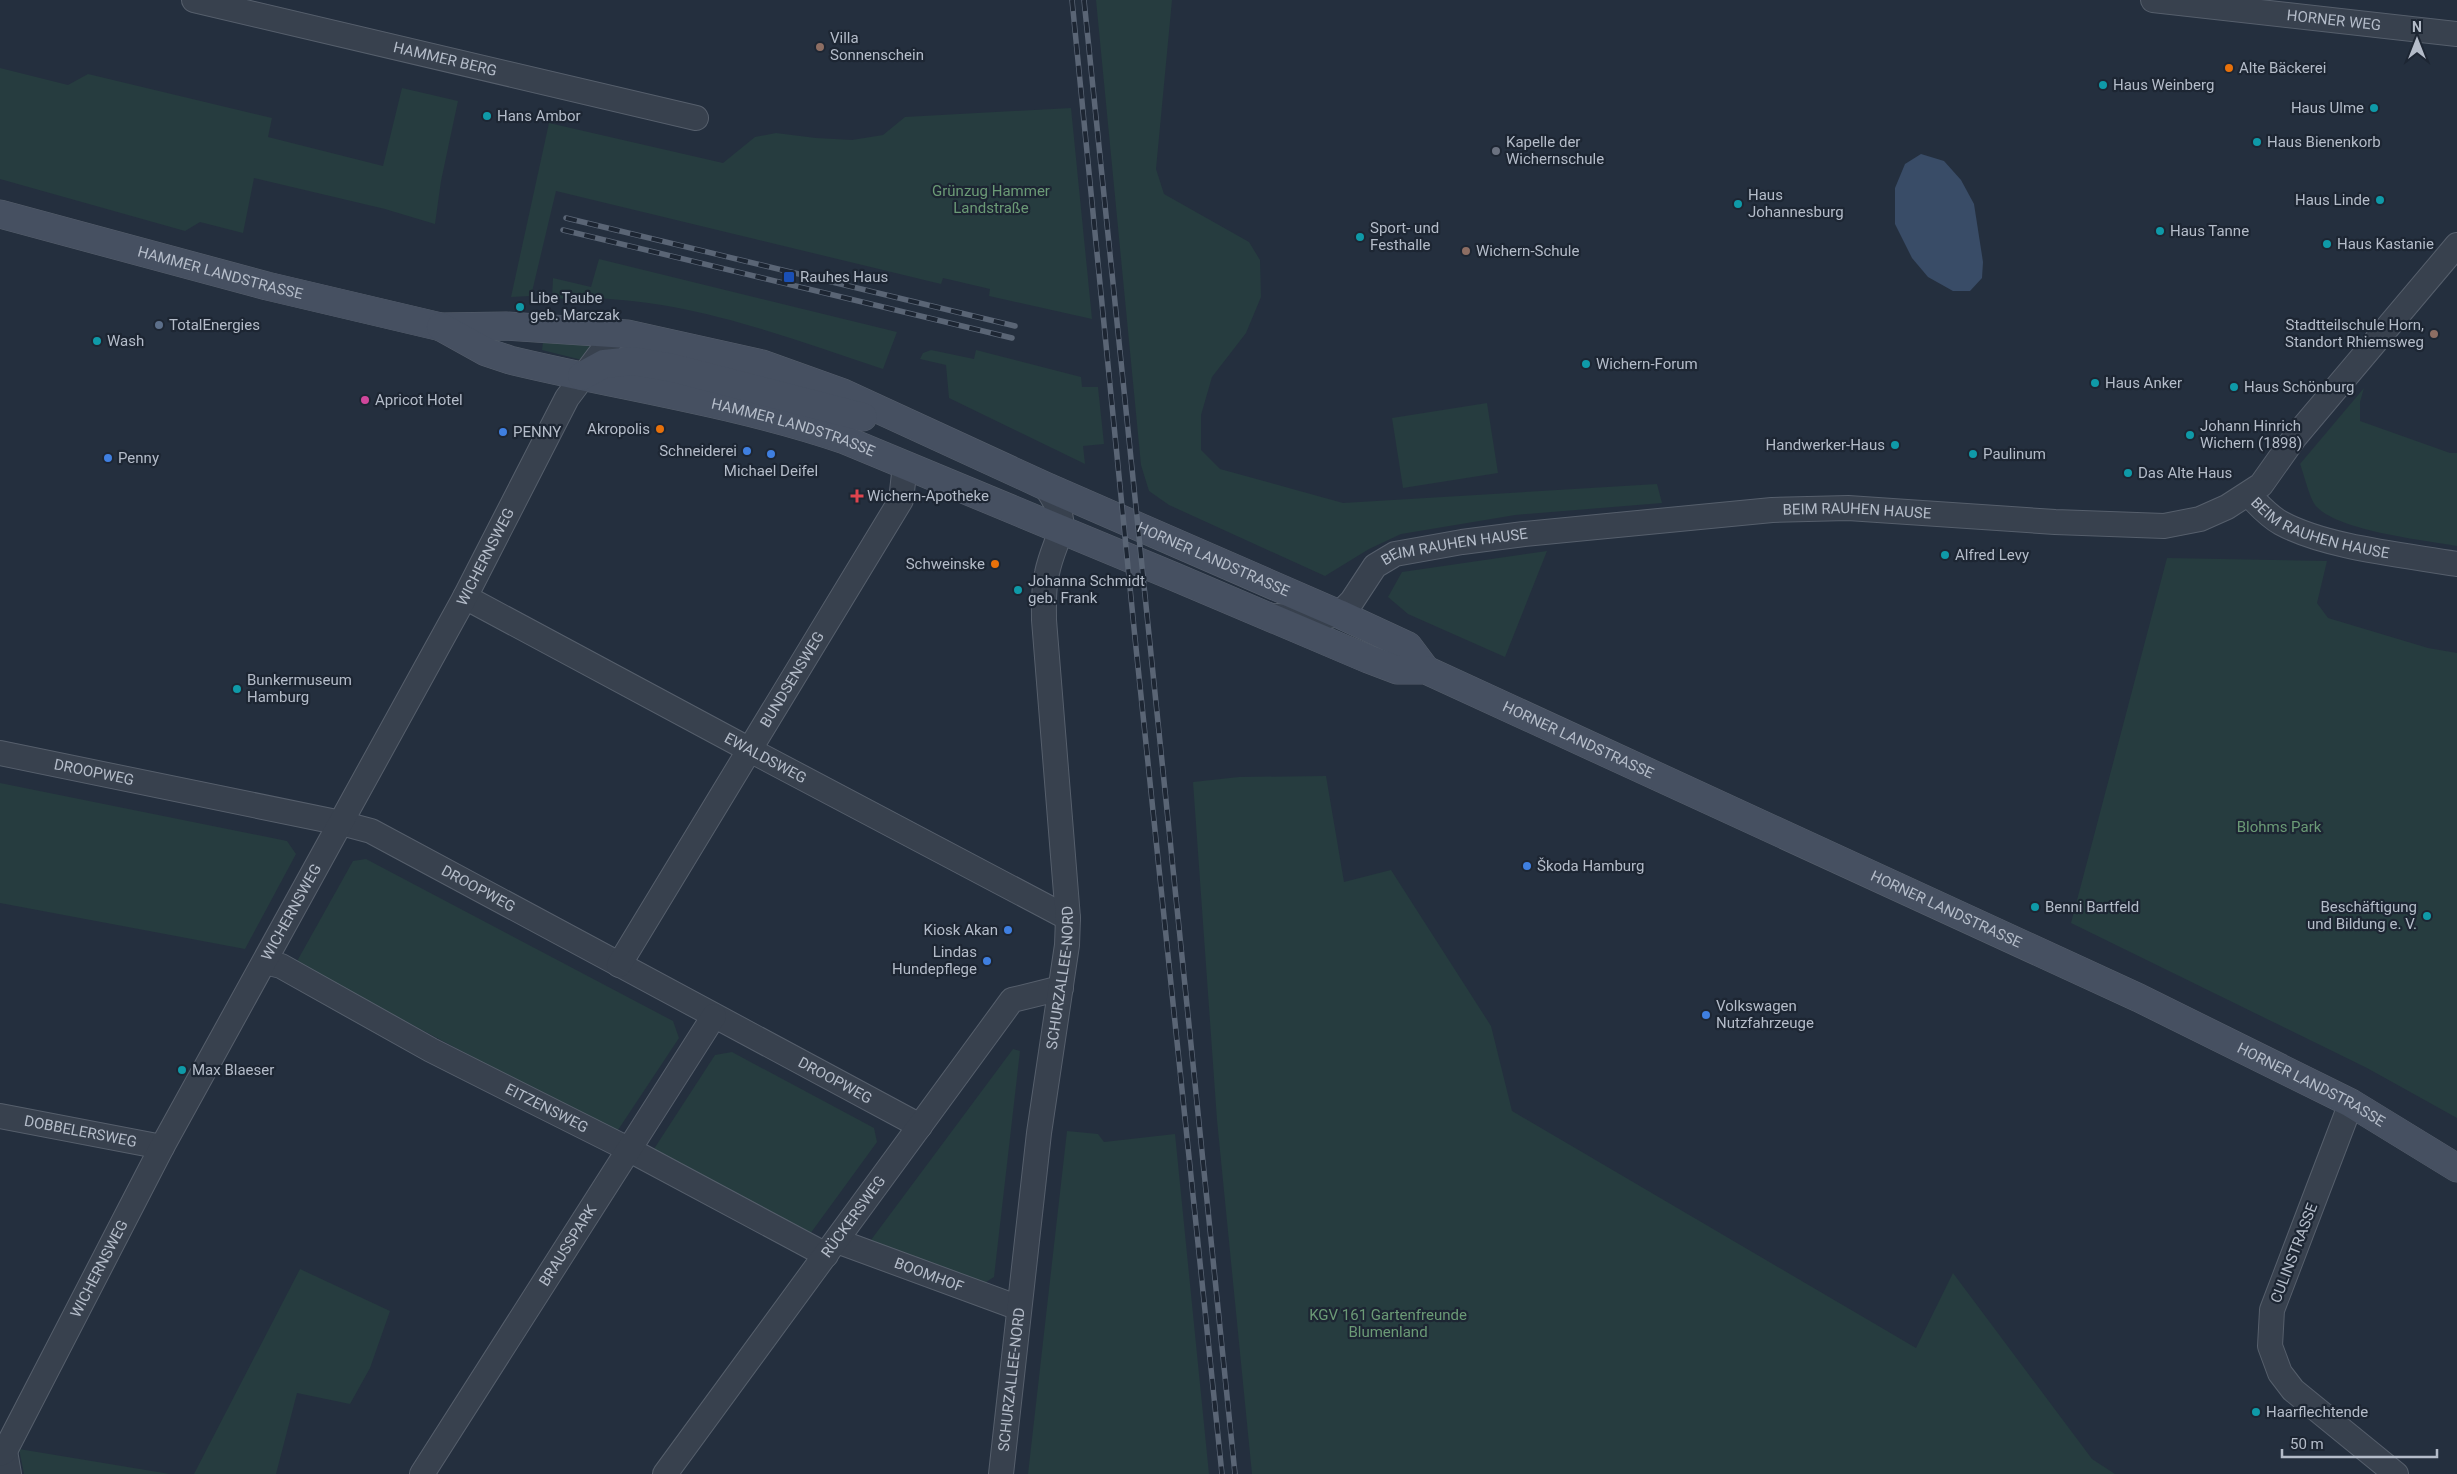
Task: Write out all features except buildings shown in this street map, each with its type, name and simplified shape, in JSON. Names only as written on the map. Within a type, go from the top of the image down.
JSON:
[{"type":"main road","name":"HAMMER LANDSTRASSE","points":[[0,214],[267,286],[441,328],[486,352],[517,362],[814,430],[905,465],[1134,560]]},
{"type":"main road","name":"HAMMER LANDSTRASSE","points":[[441,328],[506,326],[615,334],[762,364],[843,394],[1044,486],[1130,523]]},
{"type":"main road","points":[[582,376],[604,364],[633,361],[681,370],[936,436]]},
{"type":"main road","name":"HORNER LANDSTRASSE","points":[[1130,523],[1408,646],[1426,670]]},
{"type":"main road","name":"HORNER LANDSTRASSE","points":[[1134,560],[1397,670],[1426,670],[2139,998],[2351,1104],[2457,1168]]},
{"type":"street","name":"HAMMER BERG","points":[[194,0],[696,118]]},
{"type":"street","name":"HORNER WEG","points":[[2153,0],[2457,34]]},
{"type":"street","points":[[2249,495],[2261,485],[2294,437],[2457,245]]},
{"type":"street","name":"WICHERNSWEG","points":[[9,1474],[2,1452],[162,1147],[465,597],[567,398],[615,334]]},
{"type":"street","name":"BUNDSENSWEG","points":[[620,965],[901,500],[905,465]]},
{"type":"street","name":"SCHURZALLEE-NORD","points":[[1001,1474],[1039,1133],[1061,988],[1068,918],[1044,620],[1047,572],[1062,530],[1062,519],[1057,503],[1044,486]]},
{"type":"street","name":"BEIM RAUHEN HAUSE","points":[[1339,614],[1352,601],[1371,570],[1383,559],[1394,554],[1462,542],[1772,510],[1829,509],[2164,526],[2200,518],[2227,508],[2249,495],[2280,522],[2306,533],[2360,548],[2457,564]]},
{"type":"street","name":"EWALDSWEG","points":[[465,597],[1068,918]]},
{"type":"street","points":[[1265,615],[1314,619],[1339,614]]},
{"type":"street","name":"DROOPWEG","points":[[0,753],[341,823],[371,831],[920,1126]]},
{"type":"street","name":"EITZENSWEG","points":[[265,962],[281,966],[431,1050],[628,1149],[832,1248]]},
{"type":"street","name":"RÜCKERSWEG","points":[[665,1474],[1012,1000],[1061,988]]},
{"type":"street","name":"BRAUSSPARK","points":[[422,1474],[714,1016]]},
{"type":"street","name":"CULINSTRASSE","points":[[2351,1104],[2272,1310],[2270,1346],[2280,1373],[2293,1390],[2396,1474]]},
{"type":"street","name":"DOBBELERSWEG","points":[[0,1116],[162,1147]]},
{"type":"street","name":"BOOMHOF","points":[[832,1248],[1019,1308]]},
{"type":"green space","points":[[1096,0],[1172,0],[1156,169],[1164,194],[1249,242],[1260,260],[1261,297],[1246,333],[1212,377],[1201,415],[1201,450],[1220,469],[1343,503],[1657,484],[1662,503],[1515,515],[1401,534],[1369,549],[1325,576],[1169,505],[1149,491],[1141,465]]},
{"type":"green space","points":[[0,68],[68,85],[88,74],[272,118],[268,137],[383,166],[402,88],[458,101],[441,181],[435,224],[385,209],[254,178],[243,233],[200,222],[185,231],[0,179]]},
{"type":"green space","name":"Grünzug Hammer Landstraße","points":[[1071,108],[1092,319],[989,296],[990,289],[943,278],[941,284],[556,191],[531,296],[511,297],[549,123],[723,163],[755,137],[776,133],[852,140],[883,135],[905,117]]},
{"type":"green space","points":[[599,259],[897,332],[883,369],[761,329],[679,308],[595,298],[552,299],[553,278],[591,287]]},
{"type":"green space","points":[[543,342],[596,345],[586,361],[542,350]]},
{"type":"green space","points":[[931,350],[974,359],[976,350],[1081,377],[1082,387],[1098,387],[1104,444],[1083,446],[1085,464],[949,398],[946,365],[920,359],[923,353]]},
{"type":"green space","points":[[2364,388],[2360,402],[2360,421],[2450,453],[2457,453],[2457,546],[2362,528],[2328,515],[2314,504],[2300,464]]},
{"type":"green space","points":[[1487,403],[1498,473],[1403,488],[1392,418]]},
{"type":"green space","points":[[1547,551],[1505,657],[1408,614],[1388,597],[1402,572]]},
{"type":"green space","name":"Blohms Park","points":[[2167,558],[2327,561],[2317,603],[2328,618],[2428,648],[2457,653],[2457,1118],[2367,1068],[2071,923]]},
{"type":"green space","name":"KGV 161 Gartenfreunde Blumenland","points":[[1326,776],[1344,882],[1391,870],[1491,1026],[1512,1111],[1916,1348],[1953,1273],[2092,1459],[2115,1474],[1252,1474],[1217,1120],[1193,782],[1239,777]]},
{"type":"green space","points":[[0,783],[287,841],[296,854],[245,949],[0,903]]},
{"type":"green space","points":[[366,859],[673,1021],[679,1038],[616,1133],[296,963],[353,861]]},
{"type":"green space","points":[[1013,1049],[1020,1051],[994,1277],[986,1282],[973,1281],[871,1240]]},
{"type":"green space","points":[[732,1052],[874,1128],[877,1142],[810,1234],[652,1152],[715,1055]]},
{"type":"green space","points":[[1067,1131],[1098,1134],[1104,1142],[1175,1134],[1209,1474],[1028,1474]]},
{"type":"green space","points":[[300,1269],[390,1311],[370,1368],[350,1404],[297,1393],[276,1474],[194,1474]]},
{"type":"green space","points":[[19,1449],[170,1474],[24,1474]]},
{"type":"water","points":[[1921,154],[1944,161],[1961,180],[1974,204],[1983,262],[1982,278],[1970,291],[1953,291],[1928,277],[1912,258],[1895,224],[1895,188],[1905,164]]},
{"type":"railway","points":[[1072,0],[1135,638],[1222,1474]]},
{"type":"railway","points":[[1084,0],[1235,1474]]},
{"type":"railway","points":[[566,218],[1015,326]]},
{"type":"railway","points":[[563,230],[1012,338]]},
{"type":"place","name":"Villa Sonnenschein","points":[[820,47]]},
{"type":"place","name":"Alte Bäckerei","points":[[2229,68]]},
{"type":"place","name":"Haus Weinberg","points":[[2103,85]]},
{"type":"place","name":"Haus Ulme","points":[[2374,108]]},
{"type":"place","name":"Hans Ambor","points":[[487,116]]},
{"type":"place","name":"Haus Bienenkorb","points":[[2257,142]]},
{"type":"place","name":"Kapelle der Wichernschule","points":[[1496,151]]},
{"type":"place","name":"Haus Linde","points":[[2380,200]]},
{"type":"place","name":"Haus Johannesburg","points":[[1738,204]]},
{"type":"place","name":"Haus Tanne","points":[[2160,231]]},
{"type":"place","name":"Sport- und Festhalle","points":[[1360,237]]},
{"type":"place","name":"Haus Kastanie","points":[[2327,244]]},
{"type":"place","name":"Wichern-Schule","points":[[1466,251]]},
{"type":"place","name":"Rauhes Haus","points":[[789,277]]},
{"type":"place","name":"Libe Taube geb. Marczak","points":[[520,307]]},
{"type":"place","name":"TotalEnergies","points":[[159,325]]},
{"type":"place","name":"Stadtteilschule Horn, Standort Rhiemsweg","points":[[2434,334]]},
{"type":"place","name":"Wash","points":[[97,341]]},
{"type":"place","name":"Wichern-Forum","points":[[1586,364]]},
{"type":"place","name":"Haus Anker","points":[[2095,383]]},
{"type":"place","name":"Haus Schönburg","points":[[2234,387]]},
{"type":"place","name":"Apricot Hotel","points":[[365,400]]},
{"type":"place","name":"Akropolis","points":[[660,429]]},
{"type":"place","name":"PENNY","points":[[503,432]]},
{"type":"place","name":"Johann Hinrich Wichern (1898)","points":[[2190,435]]},
{"type":"place","name":"Handwerker-Haus","points":[[1895,445]]},
{"type":"place","name":"Schneiderei","points":[[747,451]]},
{"type":"place","name":"Michael Deifel","points":[[771,454]]},
{"type":"place","name":"Paulinum","points":[[1973,454]]},
{"type":"place","name":"Penny","points":[[108,458]]},
{"type":"place","name":"Das Alte Haus","points":[[2128,473]]},
{"type":"place","name":"Wichern-Apotheke","points":[[857,496]]},
{"type":"place","name":"Alfred Levy","points":[[1945,555]]},
{"type":"place","name":"Schweinske","points":[[995,564]]},
{"type":"place","name":"Johanna Schmidt geb. Frank","points":[[1018,590]]},
{"type":"place","name":"Bunkermuseum Hamburg","points":[[237,689]]},
{"type":"place","name":"Škoda Hamburg","points":[[1527,866]]},
{"type":"place","name":"Benni Bartfeld","points":[[2035,907]]},
{"type":"place","name":"Beschäftigung und Bildung e. V.","points":[[2427,916]]},
{"type":"place","name":"Kiosk Akan","points":[[1008,930]]},
{"type":"place","name":"Lindas Hundepflege","points":[[987,961]]},
{"type":"place","name":"Volkswagen Nutzfahrzeuge","points":[[1706,1015]]},
{"type":"place","name":"Max Blaeser","points":[[182,1070]]},
{"type":"place","name":"Haarflechtende","points":[[2256,1412]]}]
